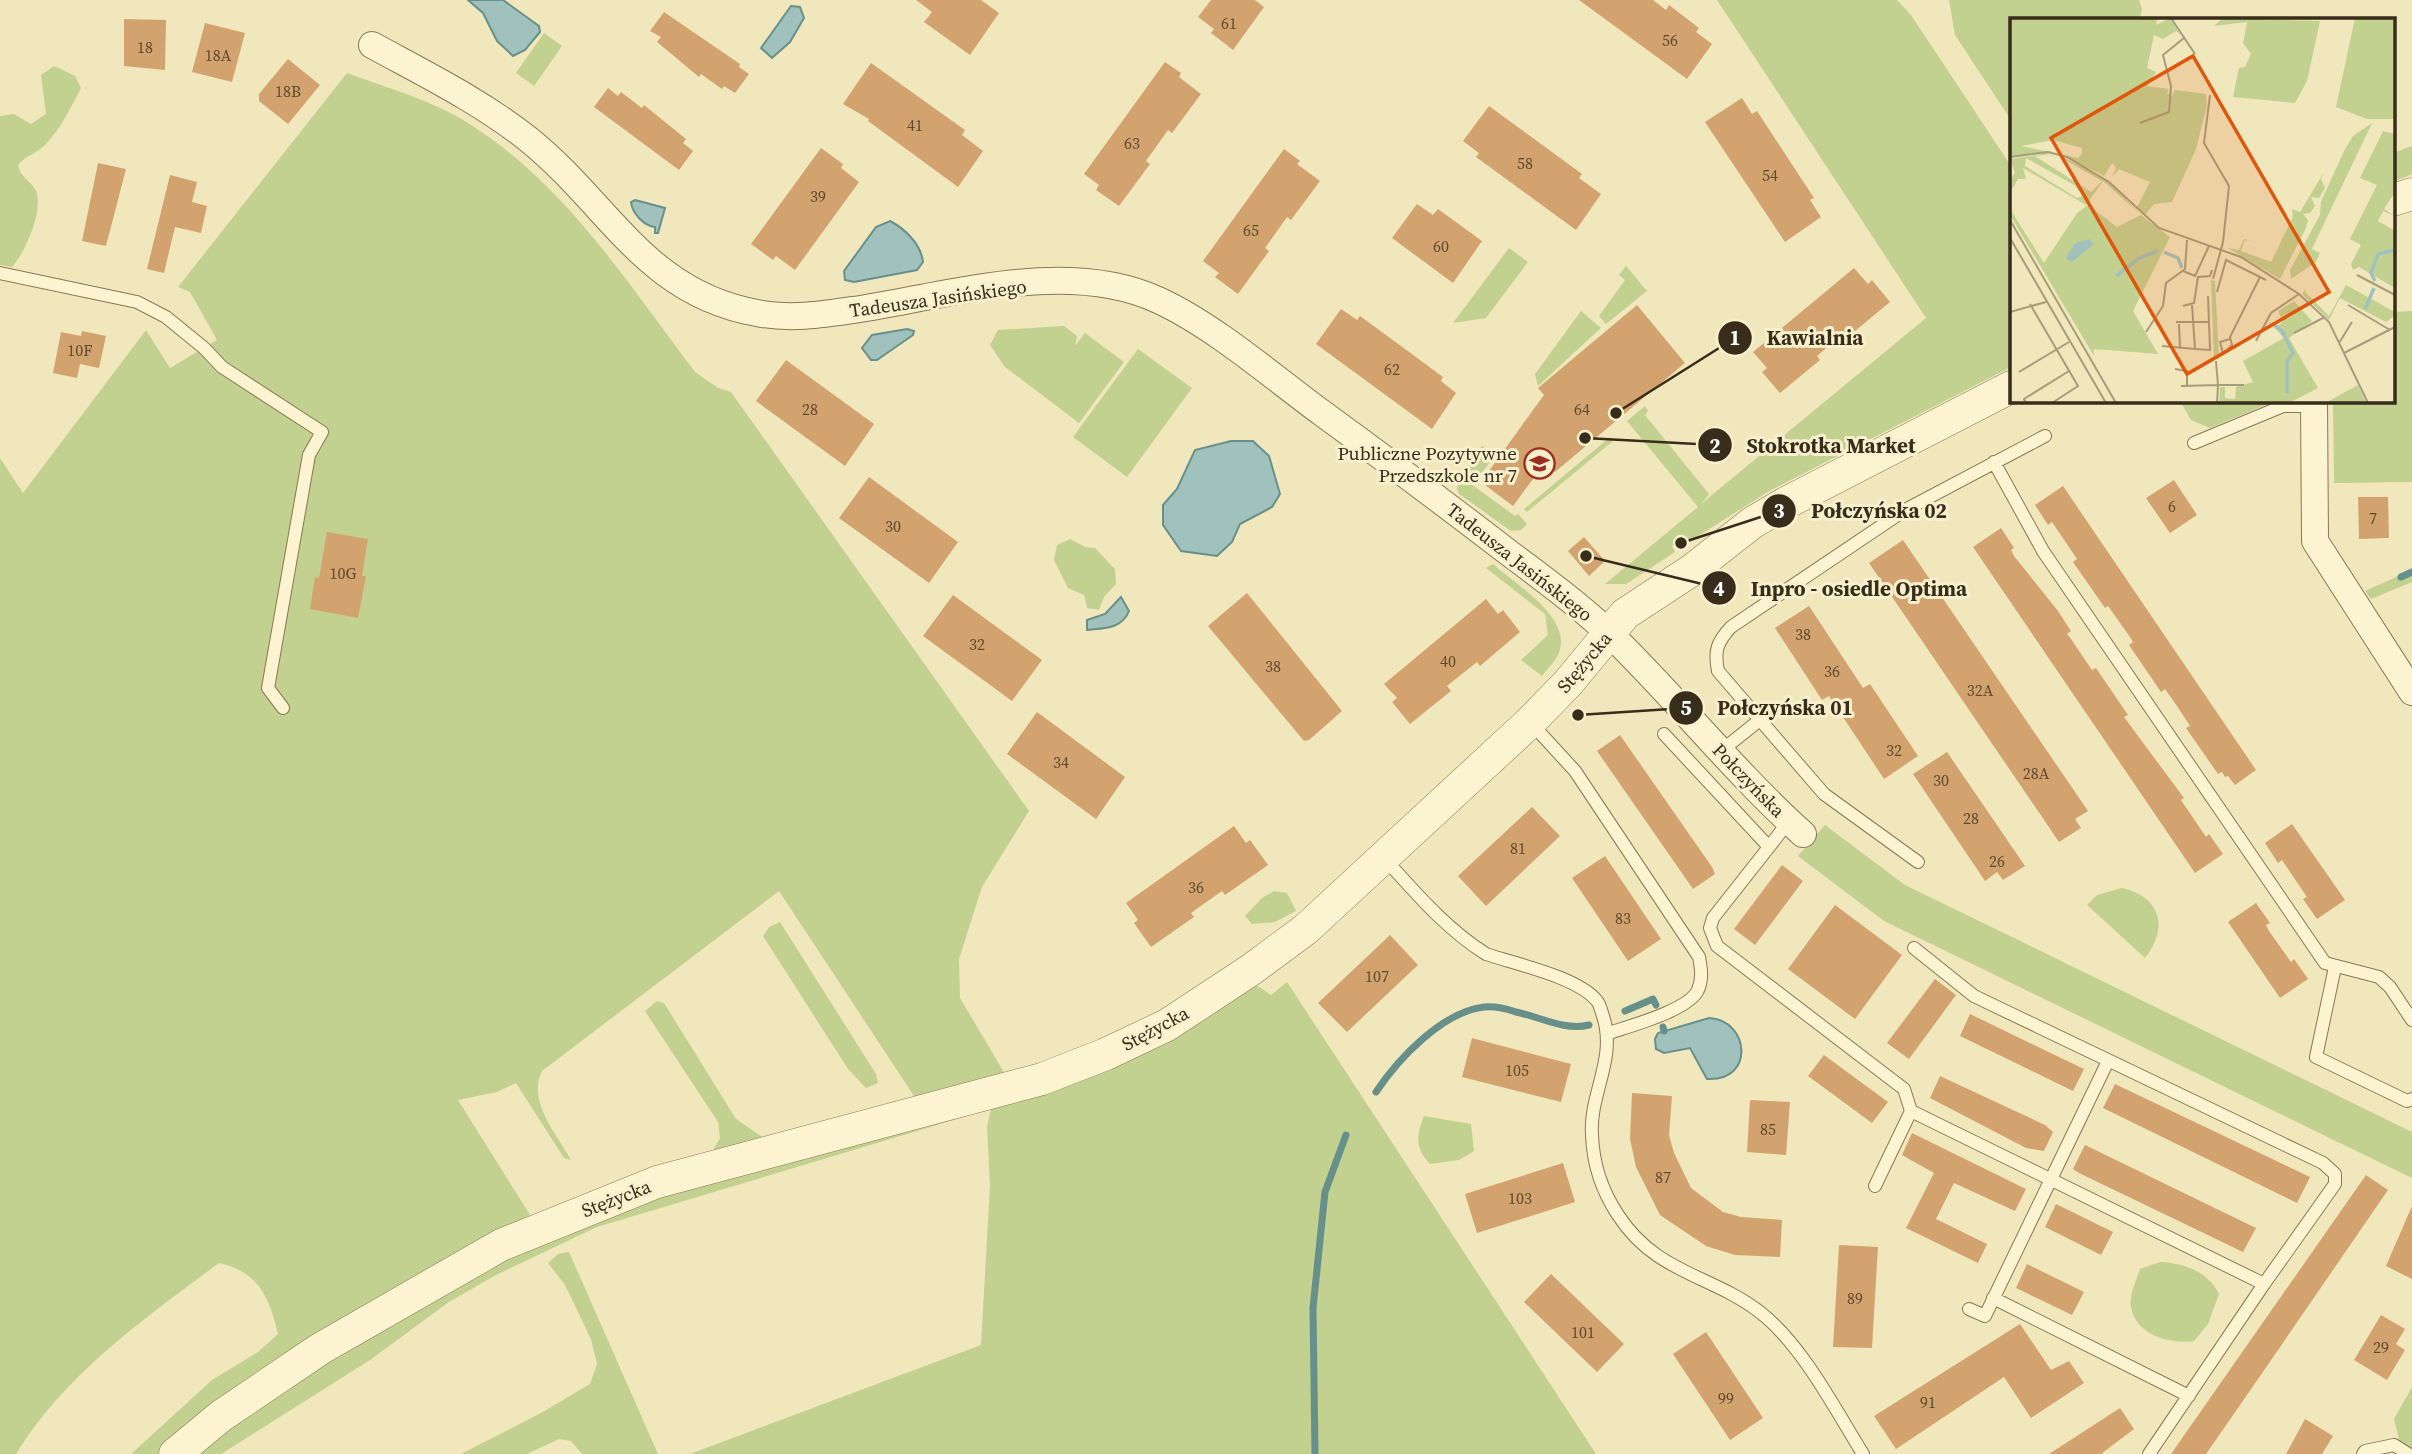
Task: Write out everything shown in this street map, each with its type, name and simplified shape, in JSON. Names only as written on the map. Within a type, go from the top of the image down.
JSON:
[{"type":"street","name":"Tadeusza Jasińskiego","points":[[372,45],[483,107],[525,136],[585,191],[646,260],[673,280],[719,304],[760,314],[818,316],[993,286],[1082,281],[1126,288],[1160,301],[1274,377],[1433,494],[1608,633]]},
{"type":"street","points":[[2394,200],[2412,194]]},
{"type":"street","name":"Stężycka","points":[[175,1454],[221,1416],[320,1349],[501,1245],[657,1182],[1042,1079],[1106,1054],[1167,1025],[1306,929],[1530,722],[1568,683],[1625,614],[1692,570],[1752,523],[2010,388]]},
{"type":"street","points":[[2314,403],[2315,541],[2412,692]]},
{"type":"street","name":"Połczyńska","points":[[1608,633],[1796,828]]},
{"type":"lane","points":[[0,273],[137,302],[166,317],[204,348],[222,367],[322,432],[309,455],[268,688],[283,708]]},
{"type":"lane","points":[[2194,443],[2283,406],[2314,403]]},
{"type":"lane","points":[[1917,862],[1824,794],[1718,671],[1714,654],[1725,633],[1905,510],[2045,436]]},
{"type":"lane","points":[[1994,462],[2043,551],[2325,963],[2379,977],[2390,986],[2412,1020]]},
{"type":"lane","points":[[1721,751],[1761,719]]},
{"type":"lane","points":[[1530,722],[1576,771],[1699,957],[1702,975],[1697,992],[1686,1004],[1609,1033]]},
{"type":"lane","points":[[1664,734],[1769,847]]},
{"type":"lane","points":[[1796,828],[1769,847],[1713,918],[1710,928],[1712,938],[1717,946],[1904,1089],[1911,1111],[1875,1186]]},
{"type":"lane","points":[[1384,858],[1456,933],[1474,947],[1486,954],[1574,985],[1598,1002],[1609,1033],[1591,1133],[1598,1179],[1618,1216],[1649,1249],[1676,1270],[1744,1301],[1763,1314],[1788,1341],[1863,1454]]},
{"type":"lane","points":[[1914,948],[1974,996],[2323,1163],[2335,1174],[2335,1184],[2149,1454]]},
{"type":"lane","points":[[2335,967],[2316,1057],[2407,1101],[2412,1099]]},
{"type":"lane","points":[[1969,1309],[1985,1315],[2108,1061]]},
{"type":"lane","points":[[1911,1111],[2264,1284]]},
{"type":"lane","points":[[1993,1298],[2189,1396]]},
{"type":"lane","points":[[2363,1454],[2365,1451],[2394,1446],[2408,1454]]},
{"type":"green space","points":[[1717,0],[1897,0],[1911,15],[2010,164],[2010,368],[1771,490],[1687,543],[1683,538],[1672,546],[1675,552],[1626,584],[1605,584],[1698,507],[1627,421],[1645,406],[1648,411],[1645,415],[1709,494],[1701,504],[1926,318]]},
{"type":"green space","points":[[1949,0],[2139,0],[2142,9],[2140,18],[2010,18],[2010,118],[1955,35]]},
{"type":"green space","points":[[544,33],[562,46],[534,86],[516,73]]},
{"type":"green space","points":[[54,66],[75,76],[81,88],[50,139],[18,165],[36,191],[37,209],[32,231],[17,260],[12,267],[0,265],[0,116],[14,114],[31,124],[46,114],[41,75]]},
{"type":"green space","points":[[347,73],[412,96],[474,127],[538,178],[567,208],[621,272],[695,372],[718,388],[731,392],[1029,811],[982,887],[959,959],[960,998],[1005,1074],[916,1099],[779,891],[542,1071],[538,1082],[541,1105],[551,1128],[571,1160],[564,1158],[516,1083],[497,1092],[458,1100],[530,1215],[436,1266],[226,1398],[158,1454],[131,1454],[212,1380],[258,1352],[278,1334],[271,1309],[260,1288],[244,1273],[219,1263],[135,1327],[82,1373],[36,1425],[16,1454],[0,1454],[0,458],[23,493],[146,330],[170,368],[217,340],[190,292],[178,287]]},
{"type":"green space","points":[[2412,146],[2412,174],[2394,182],[2394,153]]},
{"type":"green space","points":[[1509,248],[1528,262],[1486,318],[1453,323]]},
{"type":"green space","points":[[1626,266],[1647,291],[1606,324],[1599,316],[1625,280],[1619,275]]},
{"type":"green space","points":[[1581,311],[1601,328],[1538,386],[1535,374]]},
{"type":"green space","points":[[2412,311],[2412,482],[2334,483],[2333,402],[2394,402],[2394,312]]},
{"type":"green space","points":[[1064,326],[1077,336],[1075,346],[1085,333],[1124,362],[1079,423],[1005,367],[990,345],[998,330]]},
{"type":"green space","points":[[1138,349],[1192,388],[1127,477],[1073,437]]},
{"type":"green space","points":[[2181,402],[2273,402],[2210,428],[2191,420]]},
{"type":"green space","points":[[1609,438],[1613,441],[1527,512],[1524,509]]},
{"type":"green space","points":[[1482,446],[1495,455],[1476,481],[1463,472]]},
{"type":"green space","points":[[1460,476],[1515,516],[1518,514],[1527,524],[1521,530],[1511,531],[1459,494],[1457,488]]},
{"type":"green space","points":[[1070,539],[1085,547],[1095,548],[1115,569],[1116,584],[1104,597],[1099,610],[1087,608],[1084,595],[1068,588],[1054,560],[1057,545]]},
{"type":"green space","points":[[1493,564],[1538,602],[1556,625],[1561,637],[1559,653],[1542,676],[1521,660],[1548,635],[1545,614],[1486,568]]},
{"type":"green space","points":[[2412,570],[2412,582],[2371,599],[2365,591]]},
{"type":"green space","points":[[1825,825],[1905,885],[2412,1132],[2412,1178],[1884,921],[1798,856]]},
{"type":"green space","points":[[2122,888],[2145,899],[2153,906],[2157,915],[2157,936],[2145,958],[2087,905],[2097,895]]},
{"type":"green space","points":[[1274,891],[1287,893],[1296,911],[1275,922],[1252,924],[1245,916],[1262,898]]},
{"type":"green space","points":[[780,922],[876,1074],[878,1083],[866,1088],[848,1069],[763,936],[769,927]]},
{"type":"green space","points":[[1287,982],[1596,1454],[690,1454],[981,1345],[990,1186],[987,1127],[992,1105],[1256,985],[1271,995]]},
{"type":"green space","points":[[657,1001],[664,1003],[736,1119],[767,1140],[710,1156],[720,1138],[718,1122],[645,1011]]},
{"type":"green space","points":[[976,1109],[977,1113],[597,1227],[496,1275],[449,1302],[370,1360],[221,1454],[191,1454],[281,1387],[492,1262],[645,1198]]},
{"type":"green space","points":[[1424,1116],[1471,1124],[1474,1151],[1459,1160],[1430,1164],[1418,1142]]},
{"type":"green space","points":[[569,1252],[658,1454],[582,1454],[571,1441],[559,1439],[527,1454],[461,1454],[541,1413],[590,1384],[597,1364],[591,1339],[565,1285],[548,1263],[558,1254]]},
{"type":"green space","points":[[2160,1262],[2177,1264],[2202,1274],[2219,1294],[2208,1324],[2194,1341],[2175,1341],[2156,1336],[2140,1325],[2134,1317],[2131,1298],[2140,1269]]},
{"type":"green space","points":[[2412,1387],[2412,1450],[2400,1443],[2394,1419]]},
{"type":"water","points":[[468,0],[503,0],[539,26],[540,32],[525,50],[513,56],[497,41],[483,13]]},
{"type":"water","points":[[791,6],[800,7],[804,18],[790,42],[772,58],[761,48]]},
{"type":"water","points":[[635,200],[665,208],[658,233],[655,233],[655,227],[643,222],[636,214],[631,202]]},
{"type":"water","points":[[890,221],[916,243],[923,262],[917,270],[854,282],[845,280],[844,271],[876,227]]},
{"type":"water","points":[[907,329],[914,331],[913,335],[877,360],[871,360],[862,348],[872,335]]},
{"type":"water","points":[[1231,441],[1253,441],[1269,456],[1280,494],[1272,507],[1240,524],[1232,542],[1217,556],[1181,551],[1163,525],[1163,505],[1177,489],[1195,450]]},
{"type":"water","points":[[1121,597],[1129,611],[1122,621],[1112,626],[1087,630],[1087,620],[1105,614]]},
{"type":"water","points":[[1709,1018],[1723,1021],[1733,1029],[1739,1039],[1740,1062],[1733,1071],[1723,1077],[1707,1079],[1690,1048],[1664,1053],[1656,1049],[1655,1039],[1658,1033]]},
{"type":"building","points":[[916,0],[981,0],[999,13],[970,55],[924,22],[932,12]]},
{"type":"building","points":[[1211,0],[1255,0],[1264,7],[1233,50],[1211,33],[1214,29],[1198,17]]},
{"type":"building","points":[[1579,0],[1653,0],[1666,10],[1669,5],[1699,28],[1696,32],[1712,44],[1687,79]]},
{"type":"building","points":[[664,12],[740,64],[739,67],[749,74],[735,93],[724,86],[722,89],[701,74],[699,77],[657,42],[661,37],[650,31]]},
{"type":"building","points":[[124,19],[166,20],[165,70],[124,66]]},
{"type":"building","points":[[205,23],[245,33],[232,82],[192,72]]},
{"type":"building","points":[[288,59],[320,85],[288,124],[259,101],[259,94]]},
{"type":"building","points":[[1165,62],[1181,73],[1179,77],[1201,94],[1172,133],[1168,130],[1146,161],[1150,164],[1119,206],[1096,190],[1099,185],[1084,174]]},
{"type":"building","points":[[871,63],[965,130],[962,135],[983,151],[958,187],[868,121],[869,119],[843,104]]},
{"type":"building","points":[[608,88],[618,96],[621,92],[642,108],[644,105],[686,139],[683,143],[693,151],[679,170],[594,107]]},
{"type":"building","points":[[1742,98],[1752,114],[1757,111],[1814,198],[1810,200],[1821,217],[1785,242],[1705,122]]},
{"type":"building","points":[[1489,106],[1582,174],[1579,178],[1601,194],[1576,230],[1476,157],[1479,153],[1463,141]]},
{"type":"building","points":[[821,148],[843,164],[841,168],[859,182],[795,270],[776,256],[773,260],[751,244]]},
{"type":"building","points":[[1284,149],[1300,161],[1297,164],[1320,181],[1291,220],[1287,217],[1265,248],[1269,251],[1238,294],[1215,277],[1219,273],[1203,261]]},
{"type":"building","points":[[98,163],[126,169],[106,246],[82,241]]},
{"type":"building","points":[[170,175],[197,182],[192,202],[207,206],[201,233],[175,227],[164,273],[147,269]]},
{"type":"building","points":[[1417,204],[1433,215],[1438,209],[1482,241],[1453,283],[1392,238]]},
{"type":"building","points":[[1854,268],[1868,284],[1872,280],[1890,302],[1850,335],[1846,331],[1817,356],[1820,360],[1780,393],[1762,372],[1767,368],[1753,352]]},
{"type":"building","points":[[1637,305],[1685,363],[1555,472],[1544,464],[1513,506],[1481,482],[1544,395],[1538,388]]},
{"type":"building","points":[[1341,309],[1357,320],[1360,316],[1443,377],[1441,381],[1456,393],[1432,429],[1316,344]]},
{"type":"building","points":[[82,331],[106,336],[99,368],[80,364],[77,378],[53,373],[61,332],[81,336]]},
{"type":"building","points":[[786,360],[874,424],[845,466],[756,401]]},
{"type":"building","points":[[869,477],[958,542],[929,583],[839,518]]},
{"type":"building","points":[[2174,480],[2197,515],[2170,533],[2146,498]]},
{"type":"building","points":[[2063,486],[2256,770],[2235,785],[2222,772],[2218,774],[2186,728],[2190,726],[2177,706],[2165,689],[2161,692],[2129,645],[2133,642],[2130,637],[2108,606],[2105,608],[2073,562],[2077,559],[2052,522],[2048,525],[2035,505]]},
{"type":"building","points":[[2358,497],[2388,497],[2389,538],[2359,539]]},
{"type":"building","points":[[2001,528],[2014,548],[2011,550],[2014,556],[2071,631],[2067,634],[2092,670],[2096,668],[2128,715],[2124,717],[2184,798],[2181,800],[2206,837],[2209,834],[2223,854],[2195,873],[1973,547]]},
{"type":"building","points":[[327,532],[368,539],[362,576],[366,576],[358,618],[310,609],[315,577],[319,578]]},
{"type":"building","points":[[1584,537],[1605,561],[1589,576],[1568,551]]},
{"type":"building","points":[[1903,540],[2088,811],[2075,819],[2081,828],[2059,842],[1869,563]]},
{"type":"building","points":[[1247,593],[1342,711],[1309,740],[1304,741],[1208,626]]},
{"type":"building","points":[[953,595],[1042,660],[1012,701],[923,636]]},
{"type":"building","points":[[1486,599],[1498,614],[1503,610],[1520,632],[1480,666],[1477,662],[1447,686],[1451,691],[1410,724],[1392,702],[1397,698],[1384,684]]},
{"type":"building","points":[[1809,606],[1863,688],[1870,684],[1918,756],[1884,779],[1829,696],[1822,700],[1775,628]]},
{"type":"building","points":[[1037,712],[1125,777],[1096,819],[1007,754]]},
{"type":"building","points":[[1620,735],[1712,867],[1715,874],[1693,889],[1597,751]]},
{"type":"building","points":[[1947,752],[2025,866],[2003,880],[1997,872],[1985,881],[1913,774]]},
{"type":"building","points":[[1532,807],[1560,836],[1486,906],[1458,876]]},
{"type":"building","points":[[2292,824],[2345,900],[2317,919],[2303,899],[2307,897],[2282,860],[2278,863],[2265,843]]},
{"type":"building","points":[[1234,826],[1246,843],[1250,840],[1268,865],[1225,895],[1222,891],[1191,913],[1194,917],[1151,947],[1134,923],[1138,920],[1126,903]]},
{"type":"building","points":[[1605,856],[1661,939],[1628,961],[1572,878]]},
{"type":"building","points":[[1782,865],[1803,881],[1755,945],[1734,929]]},
{"type":"building","points":[[2256,903],[2270,923],[2266,925],[2269,931],[2291,962],[2294,959],[2308,979],[2280,998],[2228,922]]},
{"type":"building","points":[[1835,905],[1902,955],[1855,1019],[1788,969]]},
{"type":"building","points":[[1390,935],[1418,965],[1347,1032],[1318,1003]]},
{"type":"building","points":[[1935,979],[1956,995],[1909,1059],[1887,1043]]},
{"type":"building","points":[[1970,1014],[2084,1069],[2073,1091],[1960,1036]]},
{"type":"building","points":[[1472,1038],[1571,1064],[1561,1102],[1462,1077]]},
{"type":"building","points":[[1824,1055],[1888,1102],[1872,1123],[1808,1076]]},
{"type":"building","points":[[1940,1076],[2045,1125],[2053,1132],[2044,1151],[2026,1148],[1930,1098]]},
{"type":"building","points":[[2115,1084],[2310,1177],[2297,1203],[2103,1108]]},
{"type":"building","points":[[1632,1093],[1672,1096],[1669,1135],[1674,1153],[1691,1188],[1723,1212],[1741,1217],[1782,1220],[1780,1257],[1735,1255],[1706,1246],[1660,1215],[1636,1167],[1630,1139]]},
{"type":"building","points":[[1750,1100],[1790,1102],[1786,1155],[1747,1152]]},
{"type":"building","points":[[1912,1133],[2026,1189],[2015,1211],[1954,1183],[1936,1219],[1987,1244],[1978,1263],[1906,1228],[1934,1173],[1902,1155]]},
{"type":"building","points":[[2085,1145],[2256,1228],[2243,1252],[2073,1169]]},
{"type":"building","points":[[1563,1163],[1575,1202],[1477,1233],[1465,1194]]},
{"type":"building","points":[[2366,1175],[2388,1190],[2206,1454],[2171,1454]]},
{"type":"building","points":[[2056,1204],[2113,1232],[2101,1255],[2045,1227]]},
{"type":"building","points":[[2412,1206],[2412,1279],[2386,1266]]},
{"type":"building","points":[[1839,1245],[1878,1247],[1872,1348],[1833,1347]]},
{"type":"building","points":[[2027,1264],[2084,1292],[2072,1315],[2016,1288]]},
{"type":"building","points":[[1551,1274],[1624,1344],[1597,1372],[1524,1302]]},
{"type":"building","points":[[2381,1315],[2405,1329],[2396,1344],[2405,1350],[2387,1380],[2354,1360]]},
{"type":"building","points":[[2020,1324],[2051,1370],[2069,1361],[2084,1383],[2031,1418],[2004,1377],[1896,1449],[1874,1416]]},
{"type":"building","points":[[1706,1332],[1763,1418],[1730,1440],[1673,1354]]},
{"type":"building","points":[[2120,1408],[2134,1429],[2101,1454],[2049,1454]]},
{"type":"building","points":[[2305,1419],[2333,1436],[2322,1454],[2286,1454]]},
{"type":"waterway","points":[[2401,577],[2412,572]]},
{"type":"waterway","points":[[1625,1011],[1653,999],[1656,1005]]},
{"type":"waterway","points":[[1376,1092],[1422,1039],[1437,1027],[1468,1011],[1496,1007],[1562,1025],[1589,1025]]},
{"type":"waterway","points":[[1663,1027],[1664,1031]]},
{"type":"waterway","points":[[1315,1454],[1313,1308],[1325,1192],[1346,1135]]},
{"type":"place","name":"Kawialnia","points":[[1616,413]]},
{"type":"place","name":"Stokrotka Market","points":[[1585,438]]},
{"type":"place","name":"Publiczne Pozytywne Przedszkole nr 7","points":[[1540,464]]},
{"type":"place","name":"Połczyńska 02","points":[[1681,543]]},
{"type":"place","name":"Inpro - osiedle Optima","points":[[1586,556]]},
{"type":"place","name":"Połczyńska 01","points":[[1578,715]]}]
